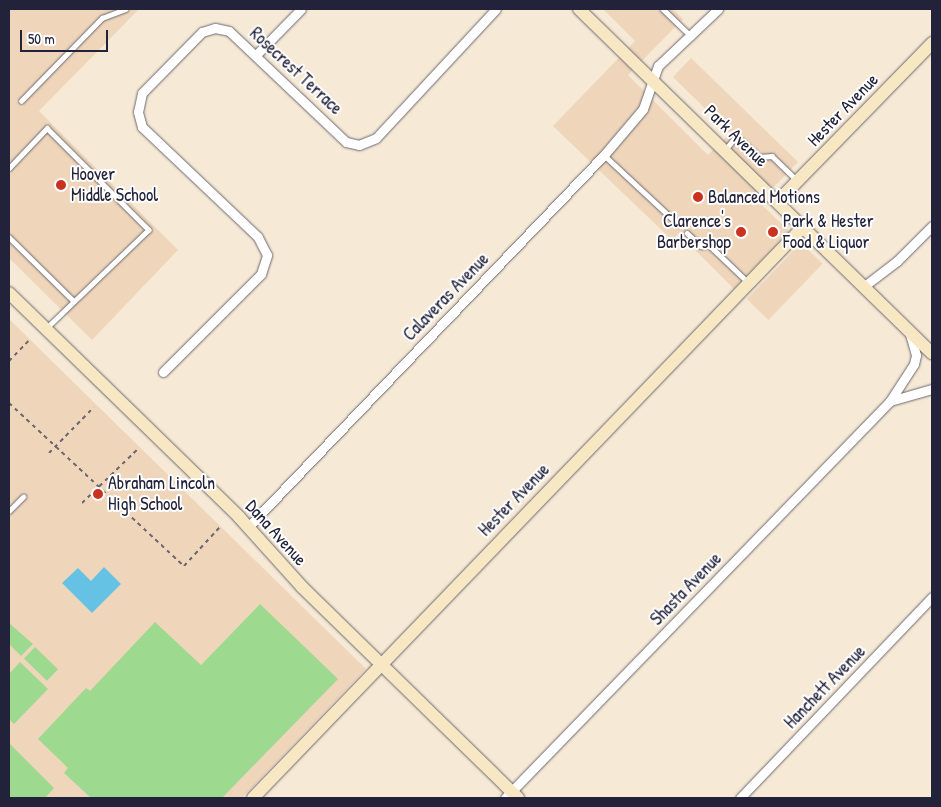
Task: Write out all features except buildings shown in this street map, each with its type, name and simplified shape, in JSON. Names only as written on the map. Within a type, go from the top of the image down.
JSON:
[{"type":"street","points":[[256,55],[301,9]]},
{"type":"street","name":"Rosecrest Terrace","points":[[163,372],[261,274],[267,254],[258,237],[142,127],[138,112],[142,93],[202,32],[215,28],[229,31],[346,142],[359,145],[376,138],[496,9]]},
{"type":"street","name":"Park Avenue","points":[[579,9],[778,201],[863,288],[932,353]]},
{"type":"street","name":"Calaveras Avenue","points":[[248,527],[604,155],[644,110],[658,66],[718,9]]},
{"type":"street","name":"Hester Avenue","points":[[778,201],[932,43]]},
{"type":"street","points":[[863,288],[897,261],[932,226]]},
{"type":"street","name":"Hester Avenue","points":[[253,798],[803,227]]},
{"type":"street","name":"Dana Avenue","points":[[9,292],[248,527],[302,587],[512,796]]},
{"type":"street","name":"Shasta Avenue","points":[[512,796],[890,401],[914,364],[916,354],[909,331]]},
{"type":"street","points":[[890,401],[932,389]]},
{"type":"street","name":"Hanchett Avenue","points":[[740,798],[932,597]]},
{"type":"lane","points":[[21,101],[102,18],[124,9]]},
{"type":"lane","points":[[663,9],[690,35]]},
{"type":"lane","points":[[9,168],[47,128],[149,230],[46,330]]},
{"type":"lane","points":[[725,150],[734,139],[742,141],[759,157],[772,156],[798,181]]},
{"type":"lane","points":[[604,155],[678,224]]},
{"type":"lane","points":[[687,232],[701,246],[709,246],[748,283]]},
{"type":"lane","points":[[9,237],[74,301]]},
{"type":"lane","points":[[9,511],[23,497]]},
{"type":"path","points":[[9,361],[28,341]]},
{"type":"path","points":[[9,403],[54,447],[184,566],[219,528]]},
{"type":"path","points":[[49,453],[94,407]]},
{"type":"path","points":[[82,503],[100,489],[138,449]]},
{"type":"shaded area","name":"Hoover Middle School","points":[[9,9],[139,9],[39,111],[178,250],[92,340],[9,258]]},
{"type":"shaded area","points":[[603,9],[673,9],[683,19],[628,75],[708,155],[730,133],[673,77],[691,58],[798,162],[759,202],[790,232],[734,289],[679,234],[672,240],[553,126],[635,41]]},
{"type":"shaded area","points":[[801,243],[823,264],[768,320],[747,299]]},
{"type":"shaded area","name":"Abraham Lincoln High School","points":[[9,319],[366,669],[242,798],[9,798]]},
{"type":"green space","points":[[260,604],[338,679],[222,798],[91,798],[64,773],[68,768],[38,739],[86,688],[90,691],[155,622],[201,665]]},
{"type":"green space","points":[[9,623],[33,644],[21,656],[9,644]]},
{"type":"green space","points":[[35,647],[58,669],[47,681],[24,659]]},
{"type":"green space","points":[[20,662],[48,689],[14,724],[9,719],[9,674]]},
{"type":"green space","points":[[9,743],[54,788],[45,798],[9,798]]},
{"type":"water","points":[[104,567],[121,584],[92,613],[62,583],[78,568],[91,581]]},
{"type":"place","name":"Hoover Middle School","points":[[61,185]]},
{"type":"place","name":"Balanced Motions","points":[[698,197]]},
{"type":"place","name":"Clarence's Barbershop","points":[[741,232]]},
{"type":"place","name":"Park & Hester Food & Liquor","points":[[773,232]]},
{"type":"place","name":"Abraham Lincoln High School","points":[[98,494]]}]
